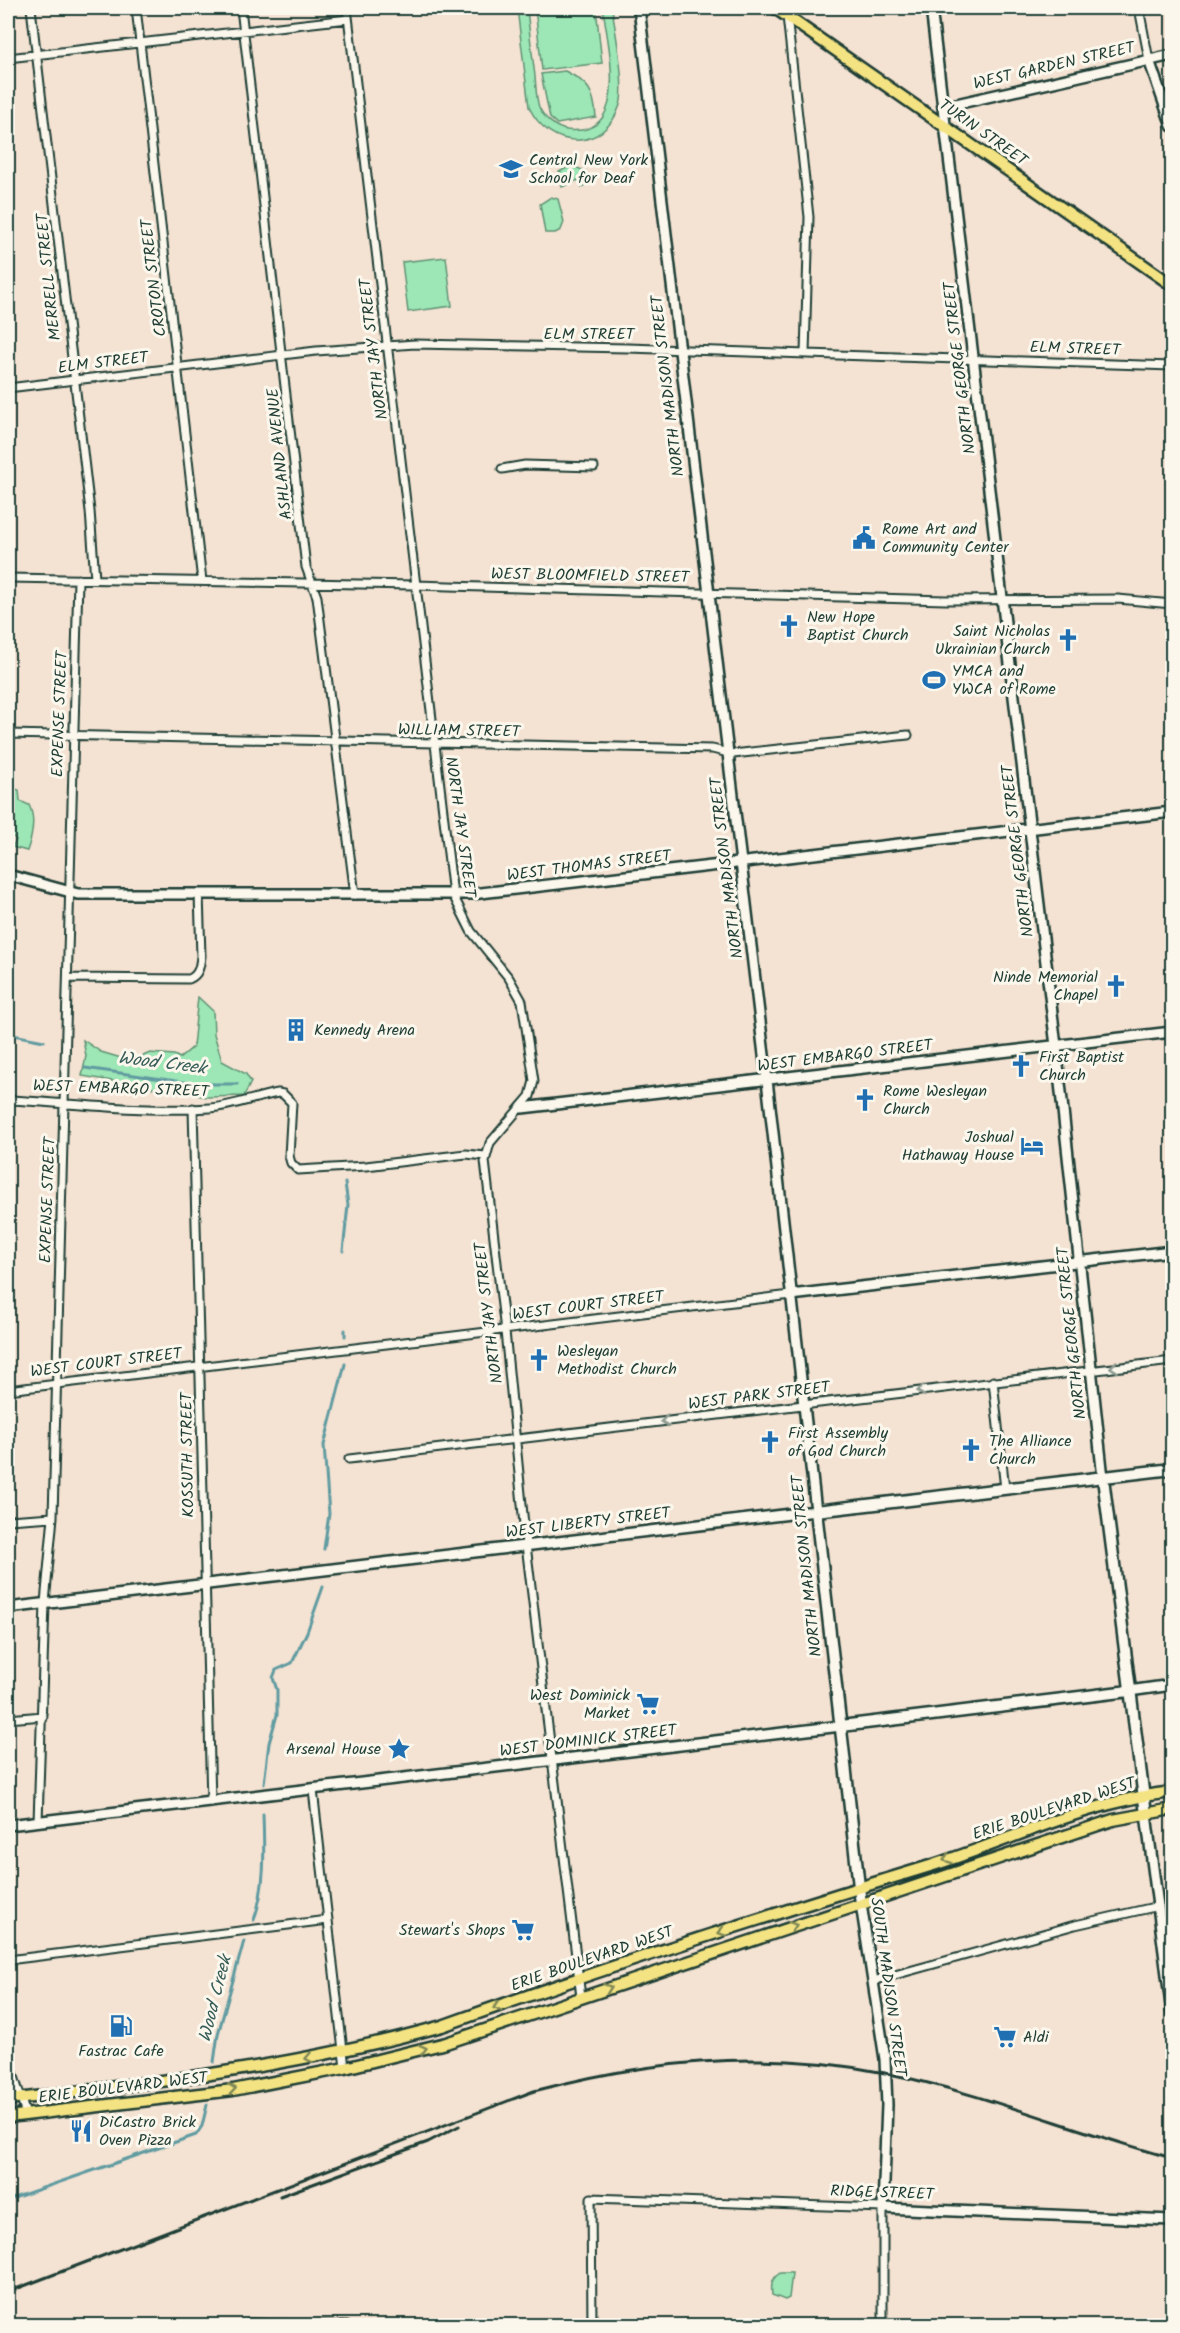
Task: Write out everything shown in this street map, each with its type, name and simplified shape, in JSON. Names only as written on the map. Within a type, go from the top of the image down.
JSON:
[{"type":"main road","name":"TURIN STREET","points":[[775,8],[1173,285]]},
{"type":"main road","name":"WEST LIBERTY STREET","points":[[816,1511],[1173,1469]]},
{"type":"main road","name":"NORTH GEORGE STREET","points":[[1103,1478],[1146,1814]]},
{"type":"main road","name":"NORTH MADISON STREET","points":[[816,1511],[841,1726]]},
{"type":"main road","name":"WEST DOMINICK STREET","points":[[841,1726],[1129,1691]]},
{"type":"main road","name":"SOUTH MADISON STREET","points":[[841,1726],[861,1904]]},
{"type":"main road","name":"ERIE BOULEVARD WEST","points":[[8,2100],[233,2072],[344,2051],[442,2026],[860,1885],[931,1865],[1108,1804],[1142,1795],[1173,1792]]},
{"type":"main road","name":"ERIE BOULEVARD WEST","points":[[8,2117],[233,2090],[345,2068],[446,2043],[1113,1820],[1173,1809]]},
{"type":"street","name":"MERRELL STREET","points":[[31,8],[95,579]]},
{"type":"street","name":"CROTON STREET","points":[[136,8],[202,581]]},
{"type":"street","name":"ASHLAND AVENUE","points":[[241,8],[306,567],[317,597],[355,895]]},
{"type":"street","name":"NORTH JAY STREET","points":[[347,8],[453,895],[471,931],[509,978],[522,1001],[534,1081],[530,1096],[490,1143],[485,1156],[517,1438],[526,1545],[581,1997]]},
{"type":"street","name":"NORTH MADISON STREET","points":[[639,8],[816,1511]]},
{"type":"street","name":"NORTH GEORGE STREET","points":[[931,8],[1056,1046],[1103,1478]]},
{"type":"street","points":[[1139,8],[1149,60],[1173,126]]},
{"type":"street","points":[[787,16],[809,217],[805,354]]},
{"type":"street","points":[[8,58],[348,19]]},
{"type":"street","name":"WEST GARDEN STREET","points":[[943,107],[1173,55]]},
{"type":"street","name":"ELM STREET","points":[[8,388],[387,345],[680,350],[1173,366]]},
{"type":"street","points":[[502,469],[525,465],[594,467]]},
{"type":"street","name":"WEST BLOOMFIELD STREET","points":[[8,578],[415,585],[1003,601],[1118,599],[1173,604]]},
{"type":"street","name":"EXPENSE STREET","points":[[38,1822],[45,1603],[53,1517],[78,579]]},
{"type":"street","name":"WILLIAM STREET","points":[[8,734],[712,750],[745,754],[908,735]]},
{"type":"street","name":"WEST THOMAS STREET","points":[[8,875],[69,892],[453,895],[741,864],[1173,812]]},
{"type":"street","points":[[68,978],[189,979],[195,976],[200,967],[201,956],[199,894]]},
{"type":"street","name":"WEST EMBARGO STREET","points":[[522,1107],[1173,1032]]},
{"type":"street","name":"WEST EMBARGO STREET","points":[[8,1100],[74,1105],[193,1108],[238,1104],[270,1094],[283,1094],[292,1103],[289,1156],[291,1164],[298,1170],[366,1166],[466,1154],[485,1156]]},
{"type":"street","name":"KOSSUTH STREET","points":[[193,1108],[203,1584],[211,1802]]},
{"type":"street","name":"WEST COURT STREET","points":[[8,1390],[1173,1251]]},
{"type":"street","name":"WEST PARK STREET","points":[[349,1459],[1090,1369],[1173,1361]]},
{"type":"street","points":[[993,1381],[1005,1489]]},
{"type":"street","name":"WEST LIBERTY STREET","points":[[8,1608],[203,1584],[320,1573],[526,1545],[816,1511]]},
{"type":"street","points":[[8,1520],[53,1517]]},
{"type":"street","name":"WEST DOMINICK STREET","points":[[1129,1691],[1173,1685]]},
{"type":"street","points":[[8,1719],[43,1716]]},
{"type":"street","name":"WEST DOMINICK STREET","points":[[8,1825],[841,1726]]},
{"type":"street","points":[[313,1790],[345,2068]]},
{"type":"street","points":[[1146,1814],[1173,2013]]},
{"type":"street","name":"SOUTH MADISON STREET","points":[[861,1904],[885,2059],[887,2104],[883,2208],[883,2325]]},
{"type":"street","points":[[873,1981],[1075,1925],[1159,1906]]},
{"type":"street","points":[[8,1960],[328,1920]]},
{"type":"street","points":[[8,2057],[26,2115]]},
{"type":"street","name":"RIDGE STREET","points":[[592,2325],[591,2198],[1173,2220]]},
{"type":"street","points":[[250,2323],[347,2325]]},
{"type":"green space","points":[[517,8],[527,8],[539,107],[550,122],[567,130],[588,129],[601,120],[608,104],[611,64],[603,8],[612,8],[621,71],[622,96],[612,121],[602,132],[589,138],[576,140],[562,138],[549,132],[538,121],[529,107]]},
{"type":"green space","points":[[535,8],[596,8],[602,63],[542,70]]},
{"type":"green space","points":[[565,71],[589,89],[594,101],[596,117],[557,124],[550,118],[541,74]]},
{"type":"green space","points":[[571,166],[586,171],[592,182],[582,187],[578,180],[562,187],[559,172]]},
{"type":"green space","points":[[551,197],[558,199],[564,222],[561,230],[555,233],[545,233],[540,204]]},
{"type":"green space","points":[[446,257],[452,306],[408,312],[402,262]]},
{"type":"green space","points":[[8,787],[19,790],[20,801],[29,805],[31,810],[32,828],[27,851],[12,847],[16,840],[8,831]]},
{"type":"green space","points":[[198,997],[213,1011],[214,1034],[222,1061],[246,1074],[251,1082],[244,1096],[208,1097],[82,1076],[86,1056],[83,1040],[101,1052],[131,1061],[150,1053],[174,1055],[180,1058],[193,1047]]},
{"type":"green space","points":[[780,2273],[792,2273],[789,2298],[785,2300],[772,2295],[772,2282]]},
{"type":"waterway","name":"Wood Creek","points":[[8,1034],[44,1041]]},
{"type":"waterway","name":"Wood Creek","points":[[85,1068],[197,1084],[237,1084]]},
{"type":"waterway","name":"Wood Creek","points":[[343,1251],[348,1205],[345,1183]]},
{"type":"waterway","name":"Wood Creek","points":[[345,1330],[345,1336]]},
{"type":"waterway","name":"Wood Creek","points":[[324,1549],[329,1514],[324,1445],[345,1364]]},
{"type":"waterway","name":"Wood Creek","points":[[264,1784],[269,1743],[277,1715],[277,1690],[273,1678],[276,1670],[292,1663],[307,1632],[323,1587]]},
{"type":"waterway","name":"Wood Creek","points":[[254,1920],[261,1894],[264,1854],[263,1814]]},
{"type":"waterway","name":"Wood Creek","points":[[214,2062],[218,2034],[244,1941]]},
{"type":"waterway","points":[[8,2200],[196,2135],[202,2126],[207,2105]]},
{"type":"railway","points":[[8,2292],[534,2091],[577,2080],[664,2065],[708,2061],[797,2061],[885,2073],[958,2091],[1172,2158]]},
{"type":"railway","points":[[280,2196],[428,2142],[459,2126]]},
{"type":"place","name":"Central New York School for Deaf","points":[[511,169]]},
{"type":"place","name":"Rome Art and Community Center","points":[[864,538]]},
{"type":"place","name":"New Hope Baptist Church","points":[[789,626]]},
{"type":"place","name":"Saint Nicholas Ukrainian Church","points":[[1068,640]]},
{"type":"place","name":"YMCA and YWCA of Rome","points":[[934,680]]},
{"type":"place","name":"Ninde Memorial Chapel","points":[[1116,986]]},
{"type":"place","name":"Kennedy Arena","points":[[296,1030]]},
{"type":"place","name":"First Baptist Church","points":[[1021,1066]]},
{"type":"place","name":"Rome Wesleyan Church","points":[[865,1100]]},
{"type":"place","name":"Joshual Hathaway House","points":[[1032,1146]]},
{"type":"place","name":"Wesleyan Methodist Church","points":[[539,1360]]},
{"type":"place","name":"First Assembly of God Church","points":[[770,1442]]},
{"type":"place","name":"The Alliance Church","points":[[971,1450]]},
{"type":"place","name":"West Dominick Market","points":[[648,1704]]},
{"type":"place","name":"Arsenal House","points":[[399,1749]]},
{"type":"place","name":"Stewart's Shops","points":[[523,1930]]},
{"type":"place","name":"Fastrac Cafe","points":[[121,2026]]},
{"type":"place","name":"Aldi","points":[[1005,2037]]},
{"type":"place","name":"DiCastro Brick Oven Pizza","points":[[81,2131]]}]
